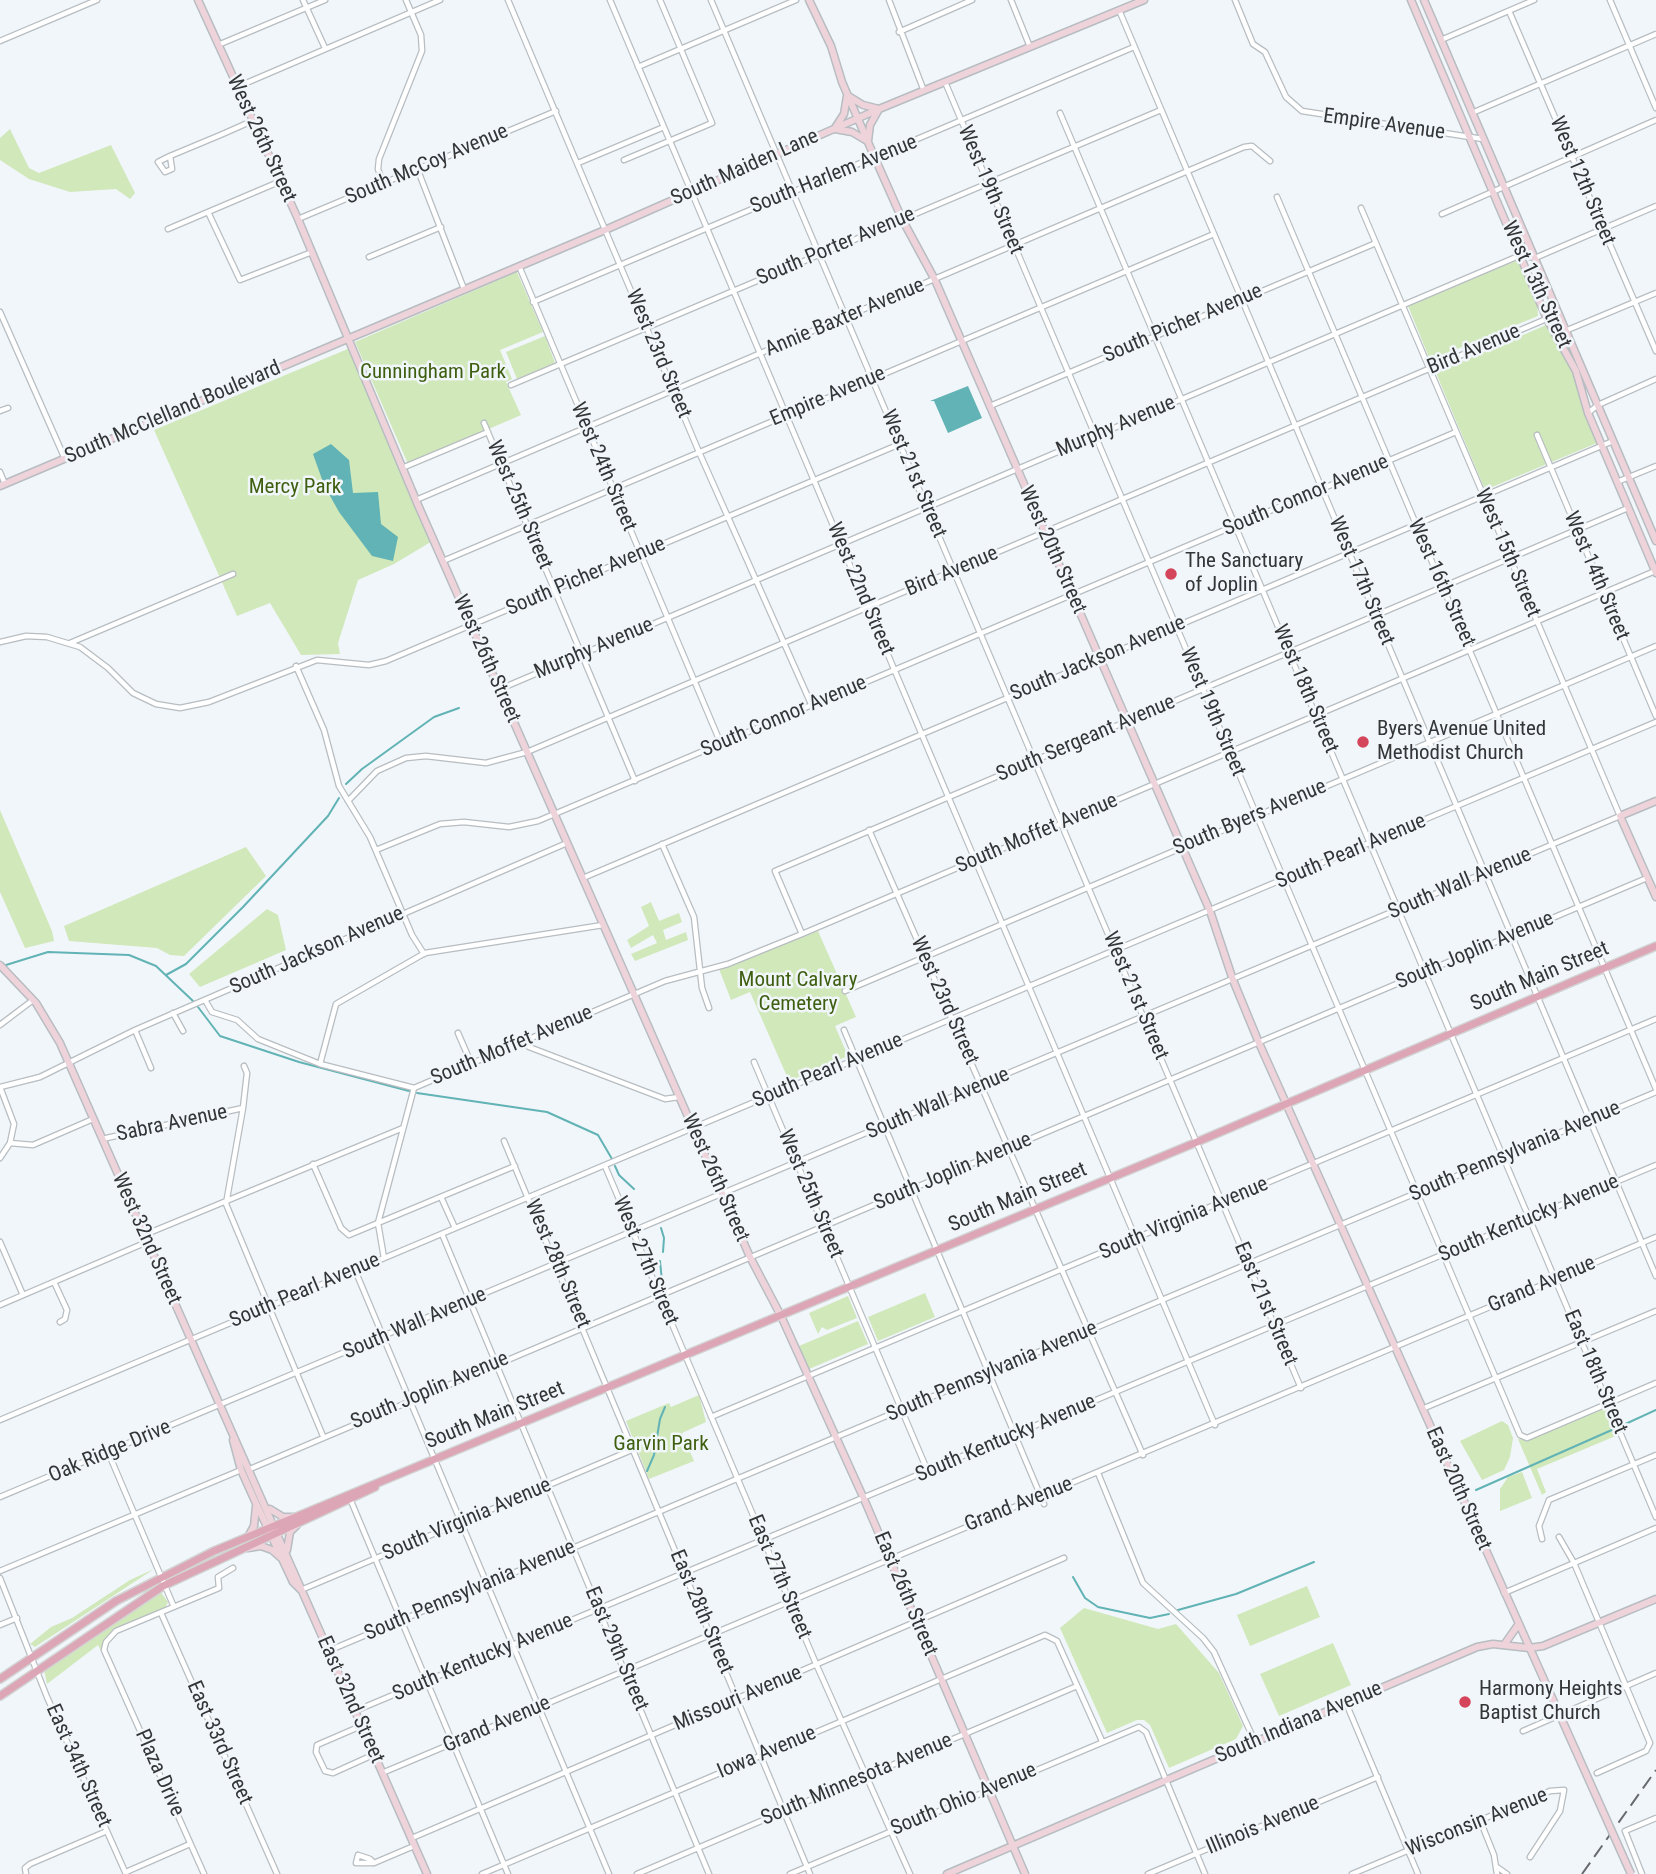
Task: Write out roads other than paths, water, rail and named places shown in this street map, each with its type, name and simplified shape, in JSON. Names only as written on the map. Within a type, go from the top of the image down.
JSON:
[{"type":"main road","name":"West 26th Street","points":[[198,0],[298,219],[402,468],[693,1129],[750,1257],[780,1316]]},
{"type":"main road","name":"West 20th Street","points":[[809,0],[831,46],[847,94],[874,156],[902,219],[935,280],[1155,784],[1210,911],[1233,980],[1259,1043],[1287,1103]]},
{"type":"main road","name":"South Maiden Lane","points":[[347,339],[605,230],[879,109],[1144,0]]},
{"type":"main road","name":"West 13th Street","points":[[1411,0],[1547,319],[1576,371],[1588,413],[1656,571]]},
{"type":"main road","name":"West 13th Street","points":[[1424,0],[1655,538]]},
{"type":"main road","points":[[1427,38],[1439,37]]},
{"type":"main road","points":[[1434,54],[1445,50]]},
{"type":"main road","points":[[1446,81],[1457,76]]},
{"type":"main road","points":[[1452,96],[1463,92]]},
{"type":"main road","points":[[847,94],[863,105],[879,109],[870,125],[868,142],[852,132],[834,129],[844,114],[847,94]]},
{"type":"main road","points":[[1464,122],[1473,115]]},
{"type":"main road","points":[[1478,154],[1488,150]]},
{"type":"main road","points":[[1508,224],[1518,220]]},
{"type":"main road","points":[[1537,294],[1548,289]]},
{"type":"main road","name":"South McClelland Boulevard","points":[[3,485],[347,339]]},
{"type":"main road","points":[[1630,512],[1643,511]]},
{"type":"main road","points":[[1642,540],[1655,538]]},
{"type":"main road","name":"South Wall Avenue","points":[[1620,816],[1656,801]]},
{"type":"main road","name":"West 15th Street","points":[[1620,816],[1656,897]]},
{"type":"main road","name":"South Joplin Avenue","points":[[1647,878],[1656,874]]},
{"type":"main road","name":"South Main Street","points":[[0,1679],[116,1601],[248,1536],[1197,1142],[1656,946]]},
{"type":"main road","name":"West 32nd Street","points":[[0,965],[33,1000],[55,1032],[233,1438],[266,1505],[271,1526]]},
{"type":"main road","name":"East 20th Street","points":[[1287,1103],[1394,1348],[1631,1874]]},
{"type":"main road","name":"East 26th Street","points":[[780,1316],[864,1499],[991,1789],[1025,1874]]},
{"type":"main road","points":[[233,1438],[241,1470],[255,1501],[276,1535],[283,1561],[293,1582],[301,1590]]},
{"type":"main road","name":"South Main Street","points":[[0,1696],[163,1586],[351,1501],[391,1478]]},
{"type":"main road","points":[[248,1536],[258,1513],[255,1501]]},
{"type":"main road","points":[[266,1505],[283,1517],[293,1517]]},
{"type":"main road","points":[[287,1552],[290,1532],[297,1525]]},
{"type":"main road","name":"East 32nd Street","points":[[276,1535],[287,1552],[301,1590],[428,1874]]},
{"type":"main road","points":[[248,1548],[261,1546],[272,1550],[283,1561]]},
{"type":"main road","name":"South Indiana Avenue","points":[[947,1874],[1477,1647],[1544,1646],[1656,1599]]},
{"type":"main road","points":[[1504,1645],[1518,1625]]},
{"type":"street","points":[[0,41],[97,0]]},
{"type":"street","points":[[303,0],[325,48]]},
{"type":"street","points":[[218,45],[325,0]]},
{"type":"street","points":[[383,183],[378,169],[379,159],[422,48],[405,0]]},
{"type":"street","points":[[237,87],[440,0]]},
{"type":"street","name":"West 23rd Street","points":[[508,0],[699,452],[812,706]]},
{"type":"street","name":"West 22nd Street","points":[[610,0],[1215,1424]]},
{"type":"street","points":[[624,160],[712,123],[660,0]]},
{"type":"street","name":"West 21st Street","points":[[711,0],[1197,1142]]},
{"type":"street","points":[[638,67],[796,0]]},
{"type":"street","points":[[889,0],[899,32],[924,90]]},
{"type":"street","points":[[899,32],[972,0]]},
{"type":"street","points":[[1011,0],[1030,47]]},
{"type":"street","name":"Empire Avenue","points":[[1235,0],[1253,44],[1265,52],[1289,100],[1302,111],[1483,139]]},
{"type":"street","points":[[1439,37],[1534,0]]},
{"type":"street","points":[[1609,0],[1656,108]]},
{"type":"street","name":"West 17th Street","points":[[1119,10],[1656,1276]]},
{"type":"street","name":"West 12th Street","points":[[1509,11],[1656,351]]},
{"type":"street","name":"Empire Avenue","points":[[1473,115],[1656,34]]},
{"type":"street","name":"South Harlem Avenue","points":[[533,302],[1134,47]]},
{"type":"street","name":"West 19th Street","points":[[945,82],[1522,1438],[1608,1403]]},
{"type":"street","name":"South Porter Avenue","points":[[510,385],[1161,110]]},
{"type":"street","name":"South McCoy Avenue","points":[[298,219],[555,111]]},
{"type":"street","name":"West 18th Street","points":[[1060,113],[1451,1034]]},
{"type":"street","points":[[1442,214],[1656,120]]},
{"type":"street","points":[[170,156],[252,121]]},
{"type":"street","points":[[578,163],[664,127]]},
{"type":"street","name":"Annie Baxter Avenue","points":[[416,500],[1249,146],[1270,161]]},
{"type":"street","points":[[417,168],[464,289]]},
{"type":"street","points":[[168,229],[281,181]]},
{"type":"street","name":"West 16th Street","points":[[1277,197],[1656,1090]]},
{"type":"street","points":[[1521,255],[1535,258],[1656,206]]},
{"type":"street","name":"West 15th Street","points":[[1361,208],[1620,816]]},
{"type":"street","points":[[208,212],[240,280],[312,252]]},
{"type":"street","points":[[369,257],[441,227]]},
{"type":"street","name":"Empire Avenue","points":[[443,561],[1214,234]]},
{"type":"street","name":"South Picher Avenue","points":[[990,406],[1376,243]]},
{"type":"street","name":"Murphy Avenue","points":[[499,689],[1521,255]]},
{"type":"street","name":"West 24th Street","points":[[519,267],[720,744]]},
{"type":"street","points":[[1558,338],[1565,331],[1656,293]]},
{"type":"street","points":[[0,312],[65,459]]},
{"type":"street","name":"Bird Avenue","points":[[348,801],[377,771],[399,760],[426,756],[485,764],[527,752],[1558,314]]},
{"type":"street","points":[[1588,413],[1598,405],[1656,379]]},
{"type":"street","points":[[0,411],[8,408]]},
{"type":"street","name":"West 25th Street","points":[[484,423],[635,781]]},
{"type":"street","points":[[402,468],[488,432]]},
{"type":"street","name":"South Connor Avenue","points":[[376,850],[440,824],[464,822],[514,827],[555,815],[1456,432]]},
{"type":"street","name":"West 14th Street","points":[[1537,435],[1656,716]]},
{"type":"street","name":"South Jackson Avenue","points":[[583,878],[1613,441]]},
{"type":"street","name":"South Picher Avenue","points":[[0,642],[26,636],[47,637],[80,647],[108,668],[133,693],[156,704],[180,708],[209,702],[296,666],[332,659],[369,665],[386,661],[900,444]]},
{"type":"street","points":[[1617,482],[1656,466]]},
{"type":"street","points":[[0,472],[3,485]]},
{"type":"street","name":"South Sergeant Avenue","points":[[802,934],[775,871],[1577,530],[1630,512]]},
{"type":"street","points":[[1649,556],[1656,552]]},
{"type":"street","name":"South Moffet Avenue","points":[[414,1088],[635,994],[802,934],[1656,571]]},
{"type":"street","points":[[69,644],[233,575]]},
{"type":"street","name":"South Byers Avenue","points":[[845,991],[1656,646]]},
{"type":"street","points":[[296,666],[324,730],[334,773],[376,850],[414,941],[424,954]]},
{"type":"street","name":"South Pearl Avenue","points":[[0,1420],[1656,722]]},
{"type":"street","name":"South Wall Avenue","points":[[219,1406],[1620,816]]},
{"type":"street","name":"West 23rd Street","points":[[869,830],[1143,1455]]},
{"type":"street","name":"South Jackson Avenue","points":[[0,1087],[28,1082],[173,1013],[567,843]]},
{"type":"street","points":[[662,844],[694,917],[703,993],[709,1008]]},
{"type":"street","name":"South Joplin Avenue","points":[[250,1469],[1647,878]]},
{"type":"street","points":[[320,1064],[337,1004],[424,954],[603,925]]},
{"type":"street","points":[[0,1025],[33,1000]]},
{"type":"street","points":[[205,1000],[212,1012],[237,1020],[254,1037],[320,1064],[414,1088],[378,1223],[384,1258]]},
{"type":"street","points":[[173,1013],[183,1031]]},
{"type":"street","name":"South Virginia Avenue","points":[[711,1417],[1656,1019]]},
{"type":"street","points":[[135,1030],[151,1068]]},
{"type":"street","points":[[844,1030],[1044,1504]]},
{"type":"street","points":[[458,1033],[471,1063]]},
{"type":"street","name":"East 18th Street","points":[[1451,1034],[1656,1517]]},
{"type":"street","points":[[522,1041],[529,1047],[665,1099],[679,1097]]},
{"type":"street","name":"West 25th Street","points":[[754,1062],[928,1472]]},
{"type":"street","points":[[244,1066],[247,1073],[243,1108],[226,1200],[323,1436]]},
{"type":"street","points":[[0,1087],[13,1118],[10,1143],[0,1158]]},
{"type":"street","name":"South Pennsylvania Avenue","points":[[328,1651],[1340,1226],[1656,1090]]},
{"type":"street","name":"Sabra Avenue","points":[[102,1139],[243,1108]]},
{"type":"street","points":[[10,1143],[33,1145],[93,1119]]},
{"type":"street","points":[[0,1305],[226,1200],[403,1128]]},
{"type":"street","name":"West 28th Street","points":[[505,1141],[608,1388]]},
{"type":"street","name":"East 21st Street","points":[[1197,1142],[1301,1388]]},
{"type":"street","points":[[313,1164],[343,1232],[349,1235],[515,1166]]},
{"type":"street","name":"South Kentucky Avenue","points":[[355,1711],[1656,1165]]},
{"type":"street","name":"West 27th Street","points":[[605,1166],[684,1356]]},
{"type":"street","points":[[441,1197],[455,1228]]},
{"type":"street","name":"East 29th Street","points":[[442,1234],[709,1874]]},
{"type":"street","name":"Grand Avenue","points":[[382,1773],[1656,1237]]},
{"type":"street","points":[[0,1242],[23,1295]]},
{"type":"street","points":[[355,1270],[609,1874]]},
{"type":"street","points":[[54,1282],[67,1310],[65,1319],[60,1322]]},
{"type":"street","points":[[1422,1409],[1656,1311]]},
{"type":"street","name":"East 27th Street","points":[[684,1356],[910,1874]]},
{"type":"street","points":[[1608,1403],[1656,1383]]},
{"type":"street","name":"East 28th Street","points":[[608,1388],[810,1874]]},
{"type":"street","name":"Oak Ridge Drive","points":[[0,1497],[219,1406]]},
{"type":"street","name":"South Virginia Avenue","points":[[301,1590],[634,1450]]},
{"type":"street","points":[[108,1452],[174,1607]]},
{"type":"street","points":[[1542,1539],[1539,1526],[1549,1500],[1656,1455]]},
{"type":"street","points":[[0,1571],[241,1470]]},
{"type":"street","points":[[1098,1473],[1143,1583],[1203,1637],[1214,1651],[1255,1742]]},
{"type":"street","points":[[351,1501],[508,1874]]},
{"type":"street","points":[[1504,1593],[1656,1528]]},
{"type":"street","points":[[1559,1537],[1574,1563],[1650,1746],[1646,1751],[1597,1773]]},
{"type":"street","name":"Missouri Avenue","points":[[412,1838],[1064,1558]]},
{"type":"street","name":"Plaza Drive","points":[[204,1874],[104,1650],[110,1636],[219,1588],[218,1577],[233,1568]]},
{"type":"street","name":"East 34th Street","points":[[0,1578],[126,1873]]},
{"type":"street","name":"East 33rd Street","points":[[161,1613],[277,1874]]},
{"type":"street","points":[[0,1625],[17,1618]]},
{"type":"street","name":"Iowa Avenue","points":[[482,1874],[1045,1635],[1053,1636],[1077,1686]]},
{"type":"street","points":[[1523,1731],[1656,1673]]},
{"type":"street","points":[[1077,1686],[1102,1741]]},
{"type":"street","name":"South Minnesota Avenue","points":[[637,1874],[1077,1686]]},
{"type":"street","points":[[1346,1703],[1418,1874]]},
{"type":"street","points":[[362,1726],[317,1745],[316,1752],[325,1771],[333,1773],[374,1754]]},
{"type":"street","name":"South Ohio Avenue","points":[[790,1874],[1139,1727],[1146,1732],[1167,1780]]},
{"type":"street","name":"Illinois Avenue","points":[[1148,1874],[1378,1777]]},
{"type":"street","points":[[1167,1780],[1205,1874]]},
{"type":"street","name":"Wisconsin Avenue","points":[[1352,1874],[1550,1791],[1564,1790],[1560,1811],[1531,1857]]},
{"type":"street","points":[[1642,1874],[1625,1831],[1656,1818]]},
{"type":"street","points":[[1480,1820],[1497,1874]]},
{"type":"street","points":[[25,1872],[30,1864],[107,1830]]},
{"type":"street","points":[[126,1873],[190,1844]]},
{"type":"street","points":[[374,1863],[415,1846]]},
{"type":"street","points":[[1496,1866],[1507,1874]]},
{"type":"water","points":[[968,386],[982,418],[948,433],[934,401],[930,401]]},
{"type":"water","points":[[331,444],[349,460],[353,493],[378,492],[381,524],[398,537],[393,561],[372,556],[339,512],[324,485],[313,454]]},
{"type":"waterway","points":[[346,784],[362,769],[434,717],[459,708]]},
{"type":"waterway","points":[[166,975],[186,964],[243,907],[328,816],[339,798]]},
{"type":"waterway","points":[[6,965],[48,952],[129,955],[156,966],[193,1001]]},
{"type":"waterway","points":[[198,1007],[220,1036],[299,1062],[409,1091]]},
{"type":"waterway","points":[[417,1093],[547,1112],[598,1135],[612,1159]]},
{"type":"waterway","points":[[615,1166],[619,1175],[634,1189]]},
{"type":"waterway","points":[[661,1228],[664,1238],[663,1252]]},
{"type":"waterway","points":[[660,1261],[662,1281]]},
{"type":"waterway","points":[[647,1471],[654,1455],[660,1419],[665,1407]]},
{"type":"waterway","points":[[1621,1426],[1656,1410]]},
{"type":"waterway","points":[[1476,1490],[1614,1429]]},
{"type":"waterway","points":[[1178,1610],[1236,1594],[1314,1562]]},
{"type":"waterway","points":[[1073,1577],[1085,1598],[1098,1607],[1150,1618],[1169,1614]]},
{"type":"railway","points":[[1582,1874],[1656,1770]]},
{"type":"place","name":"The Sanctuary of Joplin","points":[[1171,574]]},
{"type":"place","name":"Byers Avenue United Methodist Church","points":[[1363,742]]},
{"type":"place","name":"Harmony Heights Baptist Church","points":[[1465,1702]]},
{"type":"park label","name":"Cunningham Park","points":[[433,373]]},
{"type":"park label","name":"Mercy Park","points":[[295,488]]},
{"type":"park label","name":"Mount Calvary Cemetery","points":[[798,993]]},
{"type":"park label","name":"Garvin Park","points":[[661,1445]]}]
